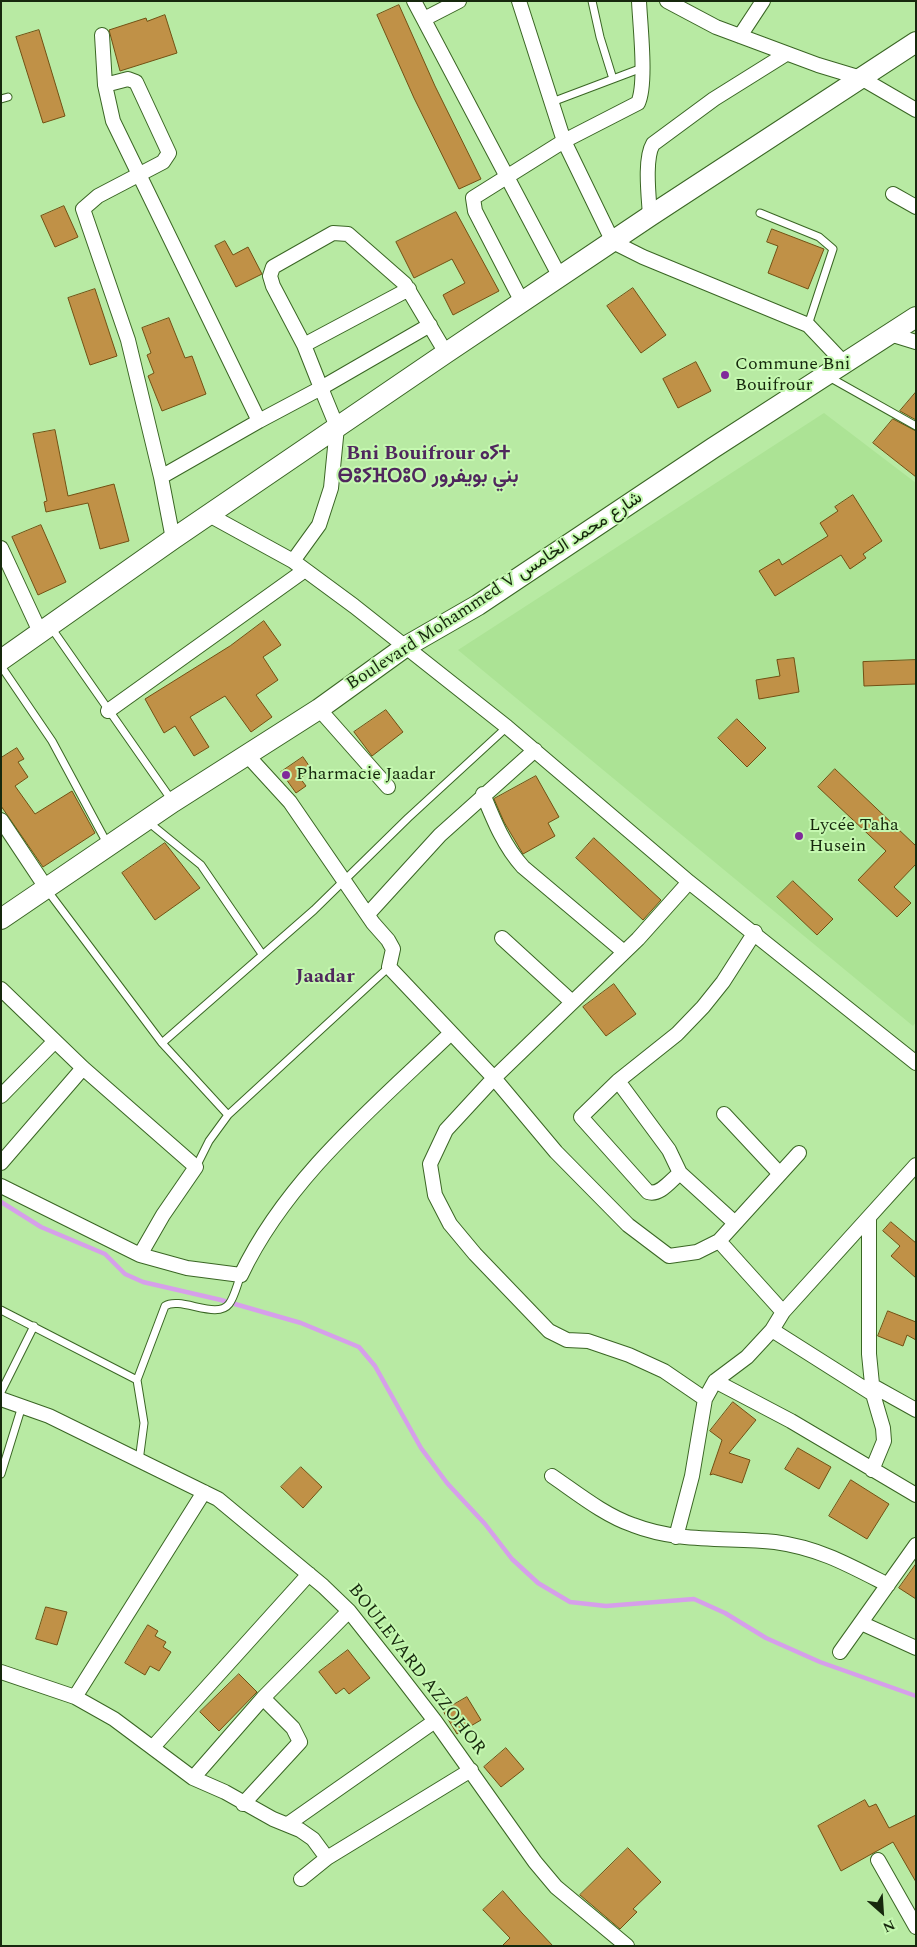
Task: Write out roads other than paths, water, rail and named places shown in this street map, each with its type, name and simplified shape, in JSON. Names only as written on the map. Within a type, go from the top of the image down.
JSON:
[{"type":"main road","points":[[1,660],[446,353],[650,216],[916,42]]},
{"type":"main road","name":"Boulevard Mohammed V شارع محمد الخامس","points":[[1,919],[173,802],[319,709],[405,647],[478,605],[916,317]]},
{"type":"street","points":[[414,1],[560,277]]},
{"type":"street","points":[[424,19],[459,1]]},
{"type":"street","points":[[519,1],[564,141],[613,242],[643,257],[808,325],[844,363]]},
{"type":"street","points":[[522,302],[473,204],[474,196],[564,141],[636,105],[641,93],[642,68],[639,1]]},
{"type":"street","points":[[667,1],[716,27],[786,54],[861,78],[916,110]]},
{"type":"street","points":[[740,36],[764,1]]},
{"type":"street","points":[[102,35],[105,85],[113,121],[259,421]]},
{"type":"street","points":[[650,216],[648,173],[650,148],[653,144],[714,99],[786,54]]},
{"type":"street","points":[[105,85],[128,79],[136,82],[168,153],[163,162],[88,203],[83,212],[128,340],[161,477],[173,540]]},
{"type":"street","points":[[893,194],[916,207]]},
{"type":"street","points":[[293,561],[310,540],[325,507],[336,451],[337,427],[304,345],[273,286],[271,270],[316,242],[333,234],[348,234],[382,262],[408,289],[446,353]]},
{"type":"street","points":[[304,345],[408,289]]},
{"type":"street","points":[[161,477],[430,325]]},
{"type":"street","points":[[890,334],[916,342]]},
{"type":"street","points":[[211,516],[293,561],[405,647],[507,727],[690,882],[913,1057]]},
{"type":"street","points":[[1,548],[45,629]]},
{"type":"street","points":[[108,711],[305,570]]},
{"type":"street","points":[[319,709],[388,787]]},
{"type":"street","points":[[368,914],[440,835],[483,794],[534,750]]},
{"type":"street","points":[[247,755],[290,802],[368,914],[392,945],[393,955],[389,967],[494,1078],[563,1159],[628,1225],[669,1256],[697,1252],[719,1241],[798,1153]]},
{"type":"street","points":[[483,794],[502,840],[523,867],[624,952]]},
{"type":"street","points":[[1,820],[47,889]]},
{"type":"street","points":[[690,882],[624,952],[494,1078],[446,1130],[430,1164],[434,1195],[450,1224],[475,1254],[549,1331],[567,1340],[588,1341],[629,1355],[664,1371],[705,1399]]},
{"type":"street","points":[[680,1173],[660,1190],[652,1193],[648,1192],[581,1117],[618,1081],[677,1034],[703,1007],[723,982],[754,932]]},
{"type":"street","points":[[502,938],[572,1002]]},
{"type":"street","points":[[1,989],[83,1068],[196,1167],[163,1215],[140,1255]]},
{"type":"street","points":[[1,1186],[140,1255],[174,1265],[240,1278],[262,1236],[314,1169],[354,1126],[451,1033]]},
{"type":"street","points":[[1,1096],[55,1041]]},
{"type":"street","points":[[1,1163],[83,1068]]},
{"type":"street","points":[[618,1081],[669,1150],[680,1173],[735,1223]]},
{"type":"street","points":[[724,1114],[780,1174]]},
{"type":"street","points":[[676,1537],[692,1476],[705,1399],[714,1382],[747,1357],[772,1330],[782,1312],[868,1220],[916,1165]]},
{"type":"street","points":[[868,1220],[867,1280],[873,1390],[883,1428],[884,1442],[872,1470]]},
{"type":"street","points":[[719,1241],[782,1312]]},
{"type":"street","points":[[772,1330],[873,1390],[916,1410]]},
{"type":"street","points":[[714,1382],[791,1421],[916,1495]]},
{"type":"street","name":"BOULEVARD AZZOHOR","points":[[1,1399],[49,1416],[204,1492],[231,1508],[309,1574],[349,1612],[435,1721],[535,1862],[556,1887],[627,1946]]},
{"type":"street","points":[[552,1476],[604,1510],[632,1525],[676,1537],[775,1542],[808,1548],[827,1554],[888,1584]]},
{"type":"street","points":[[75,1697],[204,1492]]},
{"type":"street","points":[[840,1652],[916,1545]]},
{"type":"street","points":[[153,1747],[309,1574]]},
{"type":"street","points":[[193,1778],[263,1698],[349,1612]]},
{"type":"street","points":[[861,1622],[916,1648]]},
{"type":"street","points":[[1,1672],[75,1697],[114,1719],[193,1778],[273,1820],[288,1824],[312,1839],[327,1858]]},
{"type":"street","points":[[243,1804],[300,1742],[293,1728],[263,1698]]},
{"type":"street","points":[[288,1824],[435,1721]]},
{"type":"street","points":[[301,1879],[327,1858],[471,1770]]},
{"type":"street","points":[[878,1860],[916,1927]]},
{"type":"lane","points":[[592,1],[600,37],[613,79]]},
{"type":"lane","points":[[552,102],[642,68]]},
{"type":"lane","points":[[760,213],[819,237],[833,249],[808,325]]},
{"type":"lane","points":[[826,376],[916,426]]},
{"type":"lane","points":[[45,629],[108,711],[173,802]]},
{"type":"lane","points":[[1,666],[52,741],[108,846]]},
{"type":"lane","points":[[162,1043],[314,910],[344,879],[507,727]]},
{"type":"lane","points":[[147,821],[200,865],[262,954]]},
{"type":"lane","points":[[47,889],[162,1043],[228,1115]]},
{"type":"lane","points":[[196,1167],[209,1141],[228,1115],[389,967]]},
{"type":"lane","points":[[139,1460],[144,1423],[137,1380],[165,1306],[175,1303],[220,1309],[230,1302],[240,1278]]},
{"type":"lane","points":[[1,1310],[137,1380]]},
{"type":"lane","points":[[1,1392],[34,1326]]},
{"type":"lane","points":[[1,1474],[22,1406]]},
{"type":"waterway","points":[[1,1202],[41,1227],[105,1254],[125,1274],[143,1282],[221,1300],[301,1323],[359,1347],[375,1366],[421,1448],[447,1483],[485,1524],[512,1559],[538,1583],[570,1602],[606,1606],[694,1599],[725,1613],[766,1638],[820,1662],[916,1696]]},
{"type":"place","name":"Commune Bni Bouifrour","points":[[725,375]]},
{"type":"place","name":"Pharmacie Jaadar","points":[[286,775]]},
{"type":"place","name":"Lycée Taha Husein","points":[[799,836]]},
{"type":"district","name":"Bni Bouifrour ⴰⵢⵜ ⴱⵓⵢⴼⵔⵓⵔ بني بويفرور","points":[[428,466]]},
{"type":"district","name":"Jaadar","points":[[325,978]]}]
